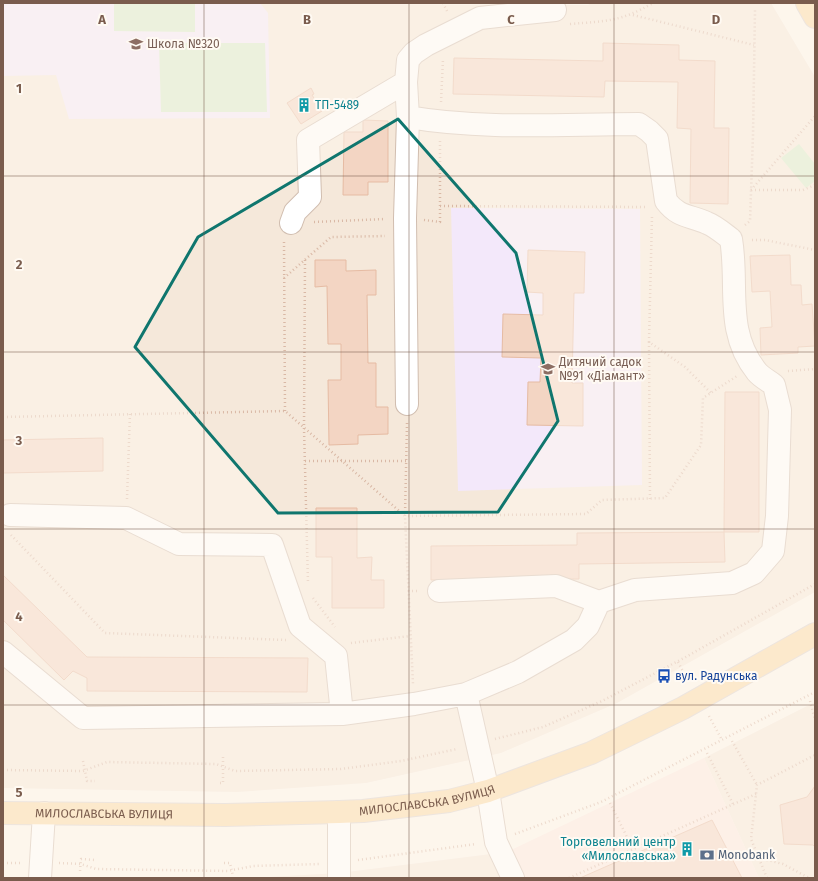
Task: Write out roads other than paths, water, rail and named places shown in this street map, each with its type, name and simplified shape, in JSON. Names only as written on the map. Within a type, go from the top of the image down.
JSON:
[{"type":"main road","points":[[807,3],[815,17]]},
{"type":"main road","name":"МИЛОСЛАВСЬКА ВУЛИЦЯ","points":[[3,813],[225,815],[339,812],[363,811],[449,801],[488,791],[591,754],[684,708],[815,634]]},
{"type":"lane","points":[[407,404],[405,226],[408,117],[406,82],[408,60],[414,53],[426,45],[480,18],[556,10],[549,3]]},
{"type":"lane","points":[[291,223],[295,212],[310,197],[308,140],[406,82]]},
{"type":"lane","points":[[408,117],[440,122],[478,125],[639,124],[649,131],[657,139],[658,201],[684,216],[707,222],[731,238],[735,260],[735,326],[744,353],[752,366],[757,373],[774,385],[780,410],[777,516],[773,551],[754,573],[732,583],[635,590],[598,602],[556,586],[440,591]]},
{"type":"lane","points":[[10,515],[126,518],[179,544],[272,545],[300,626],[336,656],[342,714]]},
{"type":"lane","points":[[3,652],[83,718],[342,714],[414,704],[466,694],[518,672],[574,640],[588,626],[598,602]]},
{"type":"lane","points":[[466,694],[488,791],[496,842],[513,878]]},
{"type":"lane","points":[[339,812],[339,870]]},
{"type":"lane","points":[[41,871],[44,813]]},
{"type":"place","name":"Школа №320","points":[[136,44]]},
{"type":"place","name":"ТП-5489","points":[[304,105]]},
{"type":"place","name":"Дитячий садок №91 «Діамант»","points":[[548,369]]},
{"type":"place","name":"вул. Радунська","points":[[664,676]]},
{"type":"place","name":"Торговельний центр «Милославська»","points":[[687,849]]},
{"type":"place","name":"Monobank","points":[[707,855]]}]
